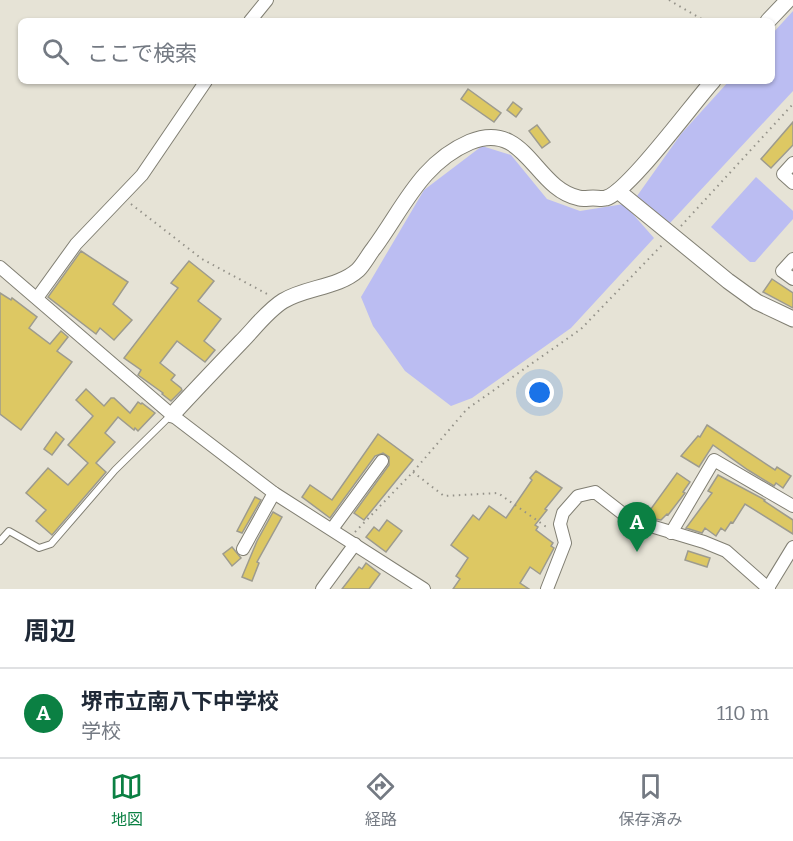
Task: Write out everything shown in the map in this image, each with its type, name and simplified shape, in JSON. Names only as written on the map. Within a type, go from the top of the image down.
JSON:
[{"type":"street","points":[[252,18],[267,0]]},
{"type":"street","points":[[771,18],[788,0]]},
{"type":"street","points":[[37,298],[76,244],[142,175],[204,84]]},
{"type":"street","points":[[172,414],[282,302],[299,293],[338,281],[358,270],[384,235],[419,180],[436,162],[472,141],[494,137],[505,139],[515,144],[557,187],[579,198],[606,198],[618,191],[644,164],[711,84]]},
{"type":"street","points":[[793,164],[783,174],[793,183]]},
{"type":"street","points":[[618,191],[728,281],[757,302],[793,320]]},
{"type":"street","points":[[793,258],[782,271],[793,279]]},
{"type":"street","points":[[0,267],[172,414],[274,493],[424,589]]},
{"type":"street","points":[[671,533],[714,460],[793,506]]},
{"type":"street","points":[[332,529],[382,461]]},
{"type":"street","points":[[547,589],[565,543],[560,524],[562,513],[578,496],[595,492],[631,520],[705,542],[726,551],[768,589],[793,547]]},
{"type":"street","points":[[243,549],[274,493]]},
{"type":"street","points":[[322,589],[352,542]]},
{"type":"lane","points":[[0,541],[9,531],[39,548],[51,544],[115,470],[172,414]]},
{"type":"path","points":[[669,0],[700,18]]},
{"type":"path","points":[[352,542],[467,409],[581,329],[793,104]]},
{"type":"path","points":[[122,197],[202,259],[282,302]]},
{"type":"path","points":[[413,471],[444,496],[498,493],[545,525],[562,529]]},
{"type":"water","points":[[793,11],[793,91],[670,223],[637,196],[681,134],[726,84],[775,84],[775,31]]},
{"type":"water","points":[[482,146],[511,155],[547,199],[580,211],[624,204],[654,238],[571,328],[472,398],[451,406],[405,371],[373,326],[361,297],[424,190]]},
{"type":"water","points":[[756,177],[793,211],[793,219],[755,262],[750,262],[711,227]]},
{"type":"building","points":[[468,89],[501,113],[494,122],[461,99]]},
{"type":"building","points":[[513,102],[522,109],[516,117],[507,110]]},
{"type":"building","points":[[793,122],[793,145],[771,168],[761,159]]},
{"type":"building","points":[[537,125],[550,142],[542,148],[529,131]]},
{"type":"building","points":[[81,251],[128,282],[113,304],[132,320],[114,340],[100,328],[96,334],[48,297]]},
{"type":"building","points":[[189,261],[214,281],[198,301],[221,319],[204,341],[215,350],[205,362],[177,341],[160,363],[175,375],[171,380],[182,390],[171,401],[138,375],[141,370],[124,358],[178,288],[171,283]]},
{"type":"building","points":[[772,279],[793,293],[793,308],[763,292]]},
{"type":"building","points":[[0,293],[11,300],[12,298],[37,317],[29,328],[50,344],[61,331],[68,337],[57,351],[72,362],[21,430],[0,414]]},
{"type":"building","points":[[86,389],[104,406],[111,398],[114,398],[130,413],[138,402],[155,413],[138,431],[118,417],[105,433],[115,442],[96,463],[106,472],[52,535],[36,521],[46,510],[26,493],[48,468],[68,485],[88,463],[68,445],[93,416],[76,400]]},
{"type":"building","points":[[707,425],[775,470],[777,467],[791,476],[783,488],[776,483],[774,486],[713,445],[699,467],[681,456],[698,436],[700,437]]},
{"type":"building","points":[[56,432],[64,439],[52,455],[44,449]]},
{"type":"building","points":[[378,434],[413,460],[364,520],[354,513],[389,465],[389,457],[383,453],[375,456],[330,518],[302,497],[310,485],[332,500]]},
{"type":"building","points":[[536,471],[562,488],[535,525],[538,527],[536,530],[553,543],[551,546],[554,548],[540,574],[530,567],[520,583],[529,589],[453,589],[460,579],[456,576],[468,558],[451,545],[473,515],[479,520],[489,506],[506,518]]},
{"type":"building","points":[[677,473],[690,482],[683,492],[685,493],[668,515],[661,520],[655,519],[648,513]]},
{"type":"building","points":[[718,475],[765,500],[793,520],[793,534],[745,504],[733,523],[731,522],[725,531],[721,528],[716,536],[705,528],[702,533],[686,528],[712,493],[708,491]]},
{"type":"building","points":[[255,497],[261,500],[242,533],[237,531]]},
{"type":"building","points":[[273,512],[282,517],[257,562],[259,563],[252,581],[242,577],[257,541]]},
{"type":"building","points":[[387,520],[402,531],[386,552],[366,537],[374,527],[379,531]]},
{"type":"building","points":[[232,547],[241,558],[232,566],[223,554]]},
{"type":"building","points":[[688,551],[710,558],[707,567],[685,560]]},
{"type":"building","points":[[366,563],[380,574],[369,589],[342,589],[359,567],[362,569]]},
{"type":"place","name":"堺市立南八下中学校","points":[[637,552]]}]
